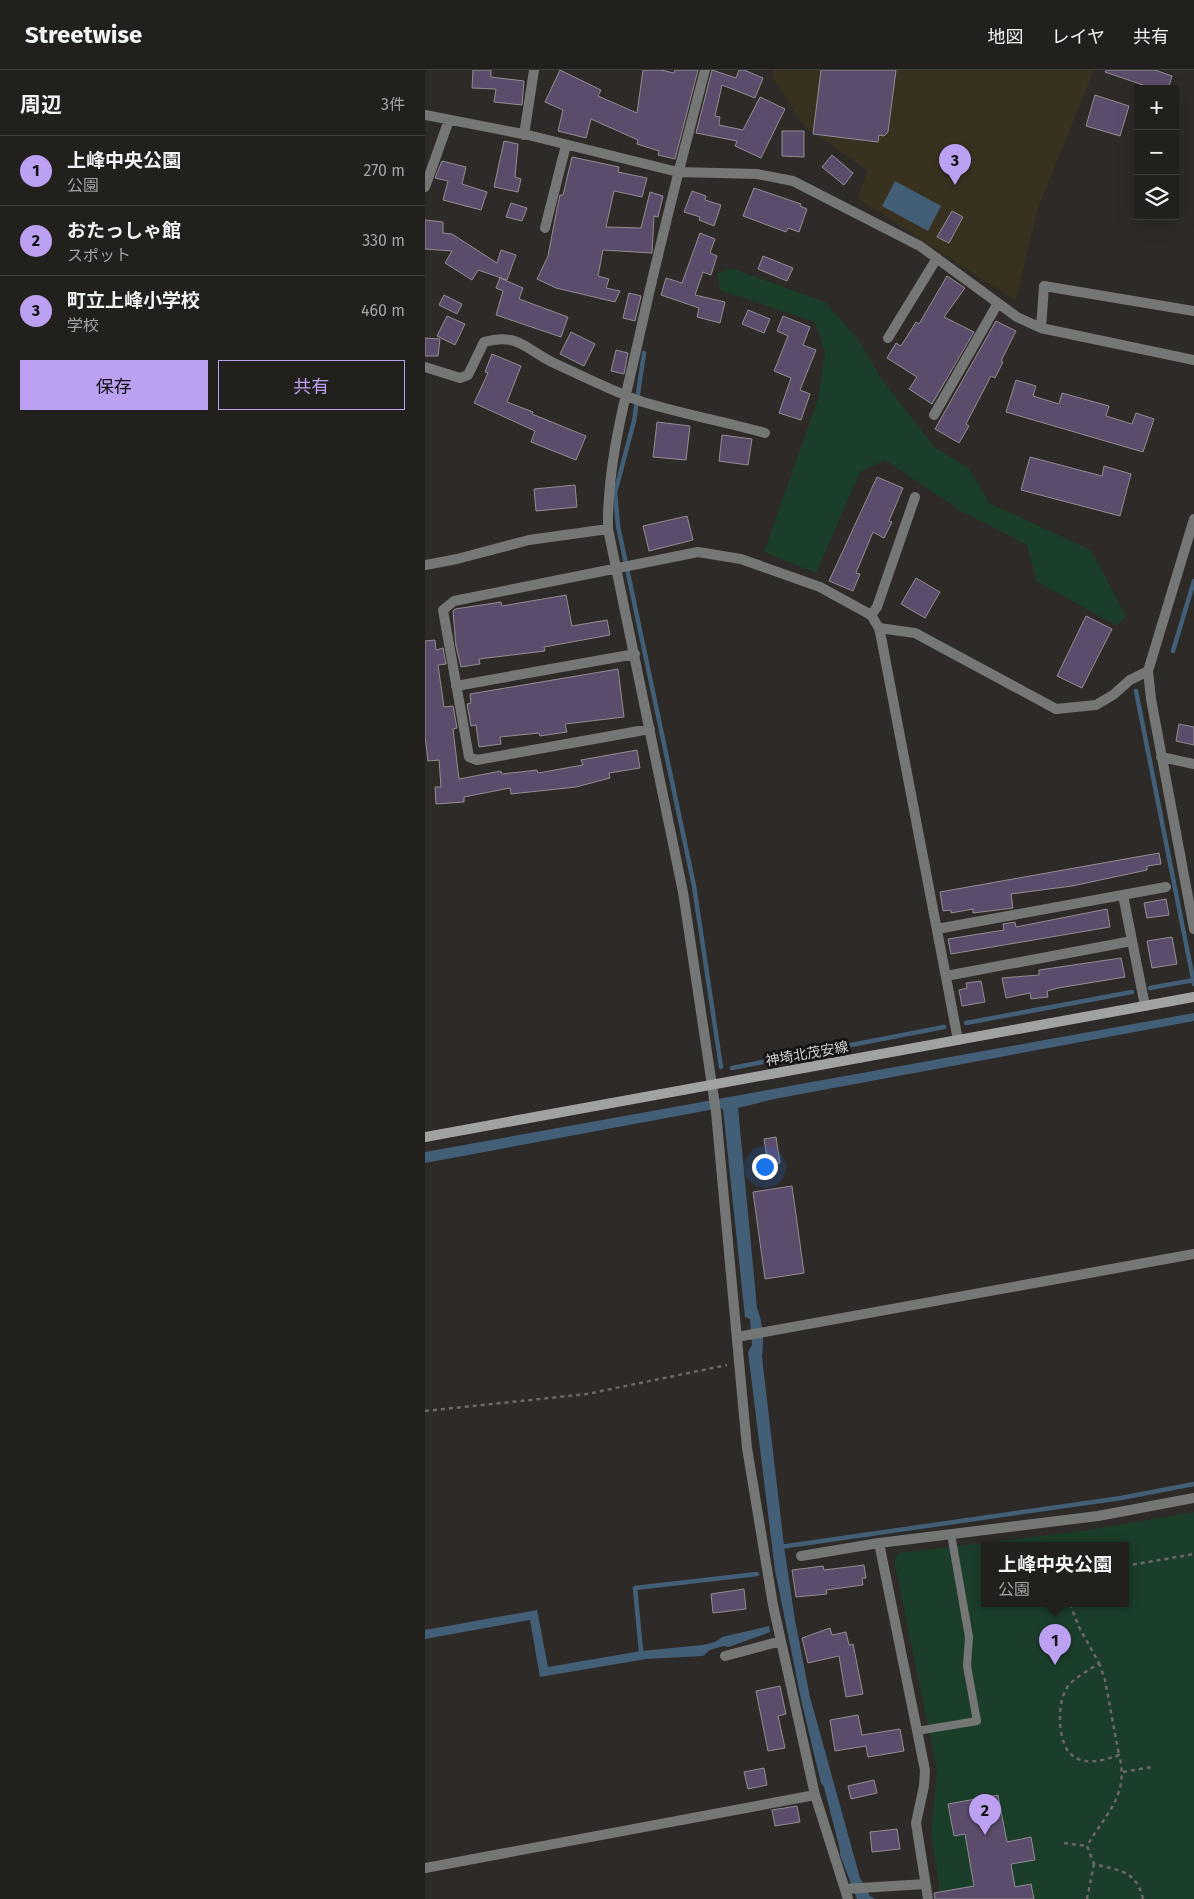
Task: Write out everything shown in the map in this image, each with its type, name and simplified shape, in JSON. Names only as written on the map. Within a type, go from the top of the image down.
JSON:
[{"type":"main road","name":"神埼北茂安線","points":[[425,1137],[1194,997]]},
{"type":"street","points":[[524,135],[534,70]]},
{"type":"street","points":[[705,70],[678,172],[613,456],[608,498],[608,529],[683,892],[716,1112],[747,1448],[781,1641],[815,1795],[847,1892],[869,1886],[925,1884]]},
{"type":"street","points":[[425,116],[524,135],[678,172],[757,174],[793,181],[920,246],[1017,317],[1041,328],[1194,360]]},
{"type":"street","points":[[425,187],[449,120]]},
{"type":"street","points":[[545,228],[566,145]]},
{"type":"street","points":[[888,338],[937,258]]},
{"type":"street","points":[[1041,328],[1044,286],[1194,311]]},
{"type":"street","points":[[934,414],[998,303]]},
{"type":"street","points":[[425,368],[460,378],[468,375],[484,342],[497,338],[510,339],[524,344],[547,360],[643,402],[765,433]]},
{"type":"street","points":[[871,615],[877,607],[915,497]]},
{"type":"street","points":[[1194,519],[1148,672],[1161,757],[1194,930]]},
{"type":"street","points":[[425,565],[457,559],[529,540],[608,529]]},
{"type":"street","points":[[650,729],[477,760],[469,757],[443,610],[454,601],[617,570],[699,552],[741,559],[820,587],[871,615],[879,628],[958,1040]]},
{"type":"street","points":[[879,628],[915,633],[1056,709],[1095,706],[1113,695],[1131,680],[1148,672]]},
{"type":"street","points":[[456,686],[635,654]]},
{"type":"street","points":[[1161,757],[1194,764]]},
{"type":"street","points":[[937,929],[1166,887]]},
{"type":"street","points":[[1123,895],[1145,1006]]},
{"type":"street","points":[[946,976],[1132,941]]},
{"type":"street","points":[[737,1337],[1194,1254]]},
{"type":"street","points":[[801,1556],[879,1543],[1098,1516],[1194,1498]]},
{"type":"street","points":[[879,1543],[925,1770],[924,1786],[916,1823],[928,1899]]},
{"type":"street","points":[[725,1656],[781,1641]]},
{"type":"street","points":[[425,1868],[815,1795]]},
{"type":"lane","points":[[917,1731],[977,1721],[967,1666],[969,1637],[951,1534]]},
{"type":"path","points":[[425,1411],[587,1394],[739,1363]]},
{"type":"path","points":[[1129,1565],[1194,1554]]},
{"type":"path","points":[[1071,1607],[1079,1627],[1099,1663],[1105,1680],[1123,1772],[1119,1790],[1110,1811],[1087,1846]]},
{"type":"path","points":[[1099,1663],[1069,1685],[1060,1702],[1060,1731],[1067,1752],[1075,1758],[1101,1762],[1119,1755]]},
{"type":"path","points":[[1123,1772],[1152,1767]]},
{"type":"path","points":[[1064,1842],[1087,1846]]},
{"type":"path","points":[[1087,1846],[1094,1864],[1087,1899]]},
{"type":"path","points":[[1094,1864],[1129,1873],[1138,1883],[1143,1899]]},
{"type":"shaded area","points":[[774,70],[1094,70],[1037,211],[1016,301],[857,198],[868,171],[804,126],[772,76]]},
{"type":"green space","points":[[731,268],[825,302],[860,342],[881,378],[934,447],[970,469],[989,503],[1091,550],[1126,616],[1117,626],[1036,581],[1027,545],[961,511],[885,460],[860,472],[816,573],[764,552],[818,399],[825,353],[815,322],[720,290],[717,274]]},
{"type":"green space","points":[[1194,1512],[1194,1899],[938,1899],[939,1883],[931,1835],[937,1770],[894,1560],[899,1553],[981,1543],[981,1607],[1129,1607],[1129,1542],[991,1542],[1083,1531]]},
{"type":"water","points":[[895,181],[941,206],[928,231],[882,206]]},
{"type":"water","points":[[1194,1013],[1194,1021],[774,1099],[738,1108],[757,1308],[763,1332],[762,1357],[784,1546],[795,1620],[810,1697],[860,1878],[870,1896],[875,1899],[857,1899],[840,1855],[824,1787],[821,1783],[802,1704],[775,1570],[748,1352],[752,1345],[750,1319],[745,1317],[723,1109],[720,1108],[425,1163],[425,1152]]},
{"type":"water","points":[[537,1610],[548,1667],[641,1651],[703,1645],[715,1642],[722,1637],[769,1626],[770,1632],[729,1647],[723,1646],[710,1650],[703,1656],[646,1659],[540,1677],[530,1620],[425,1639],[425,1630]]},
{"type":"building","points":[[473,70],[491,70],[491,77],[524,81],[522,105],[494,102],[496,89],[472,88]]},
{"type":"building","points":[[560,70],[601,90],[598,96],[637,113],[643,70],[661,70],[674,73],[675,70],[698,70],[675,159],[658,155],[659,151],[637,144],[638,140],[591,119],[586,138],[558,131],[563,110],[545,102]]},
{"type":"building","points":[[712,70],[736,78],[739,70],[744,70],[763,78],[755,98],[722,85],[715,116],[720,117],[719,125],[743,130],[760,97],[785,109],[761,158],[735,146],[737,141],[696,133]]},
{"type":"building","points":[[821,70],[896,70],[888,132],[884,136],[879,135],[878,142],[813,134]]},
{"type":"building","points":[[1106,70],[1155,70],[1172,76],[1169,85],[1143,85],[1105,72]]},
{"type":"building","points":[[1095,95],[1129,106],[1120,136],[1086,126]]},
{"type":"building","points":[[782,131],[804,131],[804,157],[782,156]]},
{"type":"building","points":[[504,141],[518,144],[515,177],[521,179],[518,192],[494,187]]},
{"type":"building","points":[[832,155],[853,173],[844,185],[822,167]]},
{"type":"building","points":[[572,157],[619,167],[618,172],[647,178],[642,197],[614,191],[606,227],[641,228],[650,192],[663,196],[658,217],[654,216],[652,253],[603,250],[598,276],[609,279],[606,288],[620,291],[615,302],[556,288],[537,279],[548,256],[560,195],[563,195]]},
{"type":"building","points":[[442,161],[466,167],[462,184],[487,192],[481,210],[443,200],[448,181],[435,178]]},
{"type":"building","points":[[754,188],[801,204],[800,206],[807,209],[799,232],[788,228],[786,232],[743,216]]},
{"type":"building","points":[[692,191],[706,196],[705,200],[721,205],[714,226],[699,220],[700,217],[684,212]]},
{"type":"building","points":[[511,203],[527,208],[522,221],[506,217]]},
{"type":"building","points":[[952,211],[963,217],[949,243],[937,237]]},
{"type":"building","points":[[425,220],[443,222],[443,233],[452,234],[497,263],[501,250],[516,255],[507,280],[478,270],[472,280],[445,263],[452,251],[425,249]]},
{"type":"building","points":[[700,233],[715,239],[710,253],[717,256],[711,275],[703,272],[695,295],[725,302],[720,323],[697,317],[699,308],[661,295],[666,278],[682,283]]},
{"type":"building","points":[[763,256],[793,268],[787,281],[758,269]]},
{"type":"building","points":[[947,276],[965,288],[944,317],[974,332],[932,404],[909,389],[917,377],[887,358],[896,343],[901,346],[916,322],[919,324]]},
{"type":"building","points":[[500,278],[523,288],[519,299],[568,317],[561,337],[496,315],[503,291],[496,288]]},
{"type":"building","points":[[629,293],[641,296],[635,321],[623,318]]},
{"type":"building","points":[[444,295],[462,304],[457,314],[439,305]]},
{"type":"building","points":[[748,310],[770,319],[764,333],[742,324]]},
{"type":"building","points":[[447,316],[465,324],[455,345],[437,336]]},
{"type":"building","points":[[783,316],[810,327],[803,345],[816,350],[800,390],[810,394],[801,420],[779,413],[791,378],[774,371],[788,336],[777,331]]},
{"type":"building","points":[[996,321],[1016,331],[995,378],[991,376],[966,424],[969,426],[959,443],[935,429]]},
{"type":"building","points":[[571,332],[595,344],[584,366],[560,354]]},
{"type":"building","points":[[425,338],[440,339],[438,356],[425,356]]},
{"type":"building","points":[[616,350],[628,353],[624,374],[611,371]]},
{"type":"building","points":[[492,354],[521,366],[507,402],[586,436],[576,460],[531,442],[535,431],[474,403],[488,373],[485,372]]},
{"type":"building","points":[[1016,380],[1036,386],[1033,396],[1059,404],[1062,393],[1109,406],[1106,416],[1132,424],[1136,413],[1154,419],[1143,452],[1006,412]]},
{"type":"building","points":[[657,422],[690,426],[686,460],[653,457]]},
{"type":"building","points":[[722,435],[752,439],[748,465],[719,461]]},
{"type":"building","points":[[1030,457],[1102,476],[1104,466],[1131,474],[1120,516],[1021,490]]},
{"type":"building","points":[[877,477],[903,488],[889,521],[892,522],[884,538],[873,532],[856,573],[860,574],[853,591],[829,581]]},
{"type":"building","points":[[575,485],[577,507],[536,511],[534,489]]},
{"type":"building","points":[[687,516],[693,540],[649,551],[643,526]]},
{"type":"building","points":[[916,578],[940,592],[925,618],[901,604]]},
{"type":"building","points":[[566,595],[572,626],[607,620],[610,635],[544,647],[545,651],[479,659],[480,664],[461,667],[456,646],[453,611],[455,609],[501,602],[502,606]]},
{"type":"building","points":[[1086,616],[1112,629],[1082,688],[1057,676]]},
{"type":"building","points":[[435,640],[436,650],[443,648],[446,664],[438,665],[444,707],[453,706],[457,728],[453,729],[459,779],[501,771],[502,774],[537,770],[538,773],[583,765],[581,760],[637,750],[640,768],[609,773],[610,778],[576,787],[511,794],[510,788],[464,797],[464,802],[436,804],[435,787],[441,787],[439,760],[428,761],[425,736],[425,641]]},
{"type":"building","points":[[618,669],[624,717],[565,724],[567,732],[540,736],[539,733],[500,737],[501,744],[479,747],[476,725],[471,726],[467,704],[471,703],[470,694]]},
{"type":"building","points":[[1179,724],[1194,727],[1194,745],[1176,741]]},
{"type":"building","points":[[1159,853],[1161,864],[1147,866],[1147,870],[1072,886],[1011,894],[1013,908],[973,913],[973,909],[951,913],[951,910],[943,911],[940,892]]},
{"type":"building","points":[[1166,899],[1169,915],[1147,918],[1144,903]]},
{"type":"building","points":[[1107,909],[1110,927],[951,954],[948,939],[1004,930],[1003,924],[1015,922],[1016,927]]},
{"type":"building","points":[[1172,937],[1177,964],[1152,968],[1147,941]]},
{"type":"building","points":[[1121,958],[1125,977],[1058,988],[1047,991],[1048,997],[1031,999],[1030,993],[1006,998],[1002,978],[1039,975],[1039,970]]},
{"type":"building","points":[[981,981],[985,1002],[962,1006],[959,990],[967,988],[966,983]]},
{"type":"building","points":[[776,1137],[780,1163],[768,1165],[764,1139]]},
{"type":"building","points":[[792,1186],[804,1273],[765,1279],[753,1192]]},
{"type":"building","points":[[864,1565],[866,1578],[862,1578],[863,1585],[826,1590],[827,1594],[796,1597],[792,1570],[823,1566],[824,1570]]},
{"type":"building","points":[[744,1589],[746,1609],[713,1613],[711,1594]]},
{"type":"building","points":[[830,1628],[832,1635],[846,1632],[849,1645],[853,1644],[863,1694],[846,1697],[839,1656],[808,1663],[802,1638]]},
{"type":"building","points":[[780,1686],[786,1714],[778,1716],[785,1748],[768,1751],[756,1691]]},
{"type":"building","points":[[858,1715],[862,1735],[900,1729],[904,1751],[868,1757],[866,1746],[835,1751],[830,1720]]},
{"type":"building","points":[[764,1768],[767,1785],[748,1789],[744,1772]]},
{"type":"building","points":[[874,1780],[877,1793],[851,1799],[848,1786]]},
{"type":"building","points":[[998,1795],[1007,1842],[1031,1837],[1035,1860],[1011,1864],[1015,1887],[1031,1884],[1034,1899],[935,1899],[934,1893],[974,1886],[965,1834],[954,1836],[948,1804]]},
{"type":"building","points":[[797,1806],[800,1822],[775,1826],[772,1810]]},
{"type":"building","points":[[897,1829],[900,1849],[872,1852],[870,1832]]},
{"type":"waterway","points":[[644,353],[634,421],[615,493],[618,526],[694,886],[721,1067]]},
{"type":"waterway","points":[[1173,651],[1194,581]]},
{"type":"waterway","points":[[1136,691],[1194,984]]},
{"type":"waterway","points":[[1150,988],[1194,980]]},
{"type":"waterway","points":[[966,1023],[1132,992]]},
{"type":"waterway","points":[[732,1068],[944,1027]]},
{"type":"waterway","points":[[780,1547],[1121,1498],[1194,1484]]},
{"type":"waterway","points":[[641,1651],[635,1588],[757,1574]]},
{"type":"place","name":"町立上峰小学校","points":[[955,185]]},
{"type":"place","name":"上峰中央公園","points":[[1055,1665]]},
{"type":"place","name":"おたっしゃ館","points":[[985,1835]]}]
